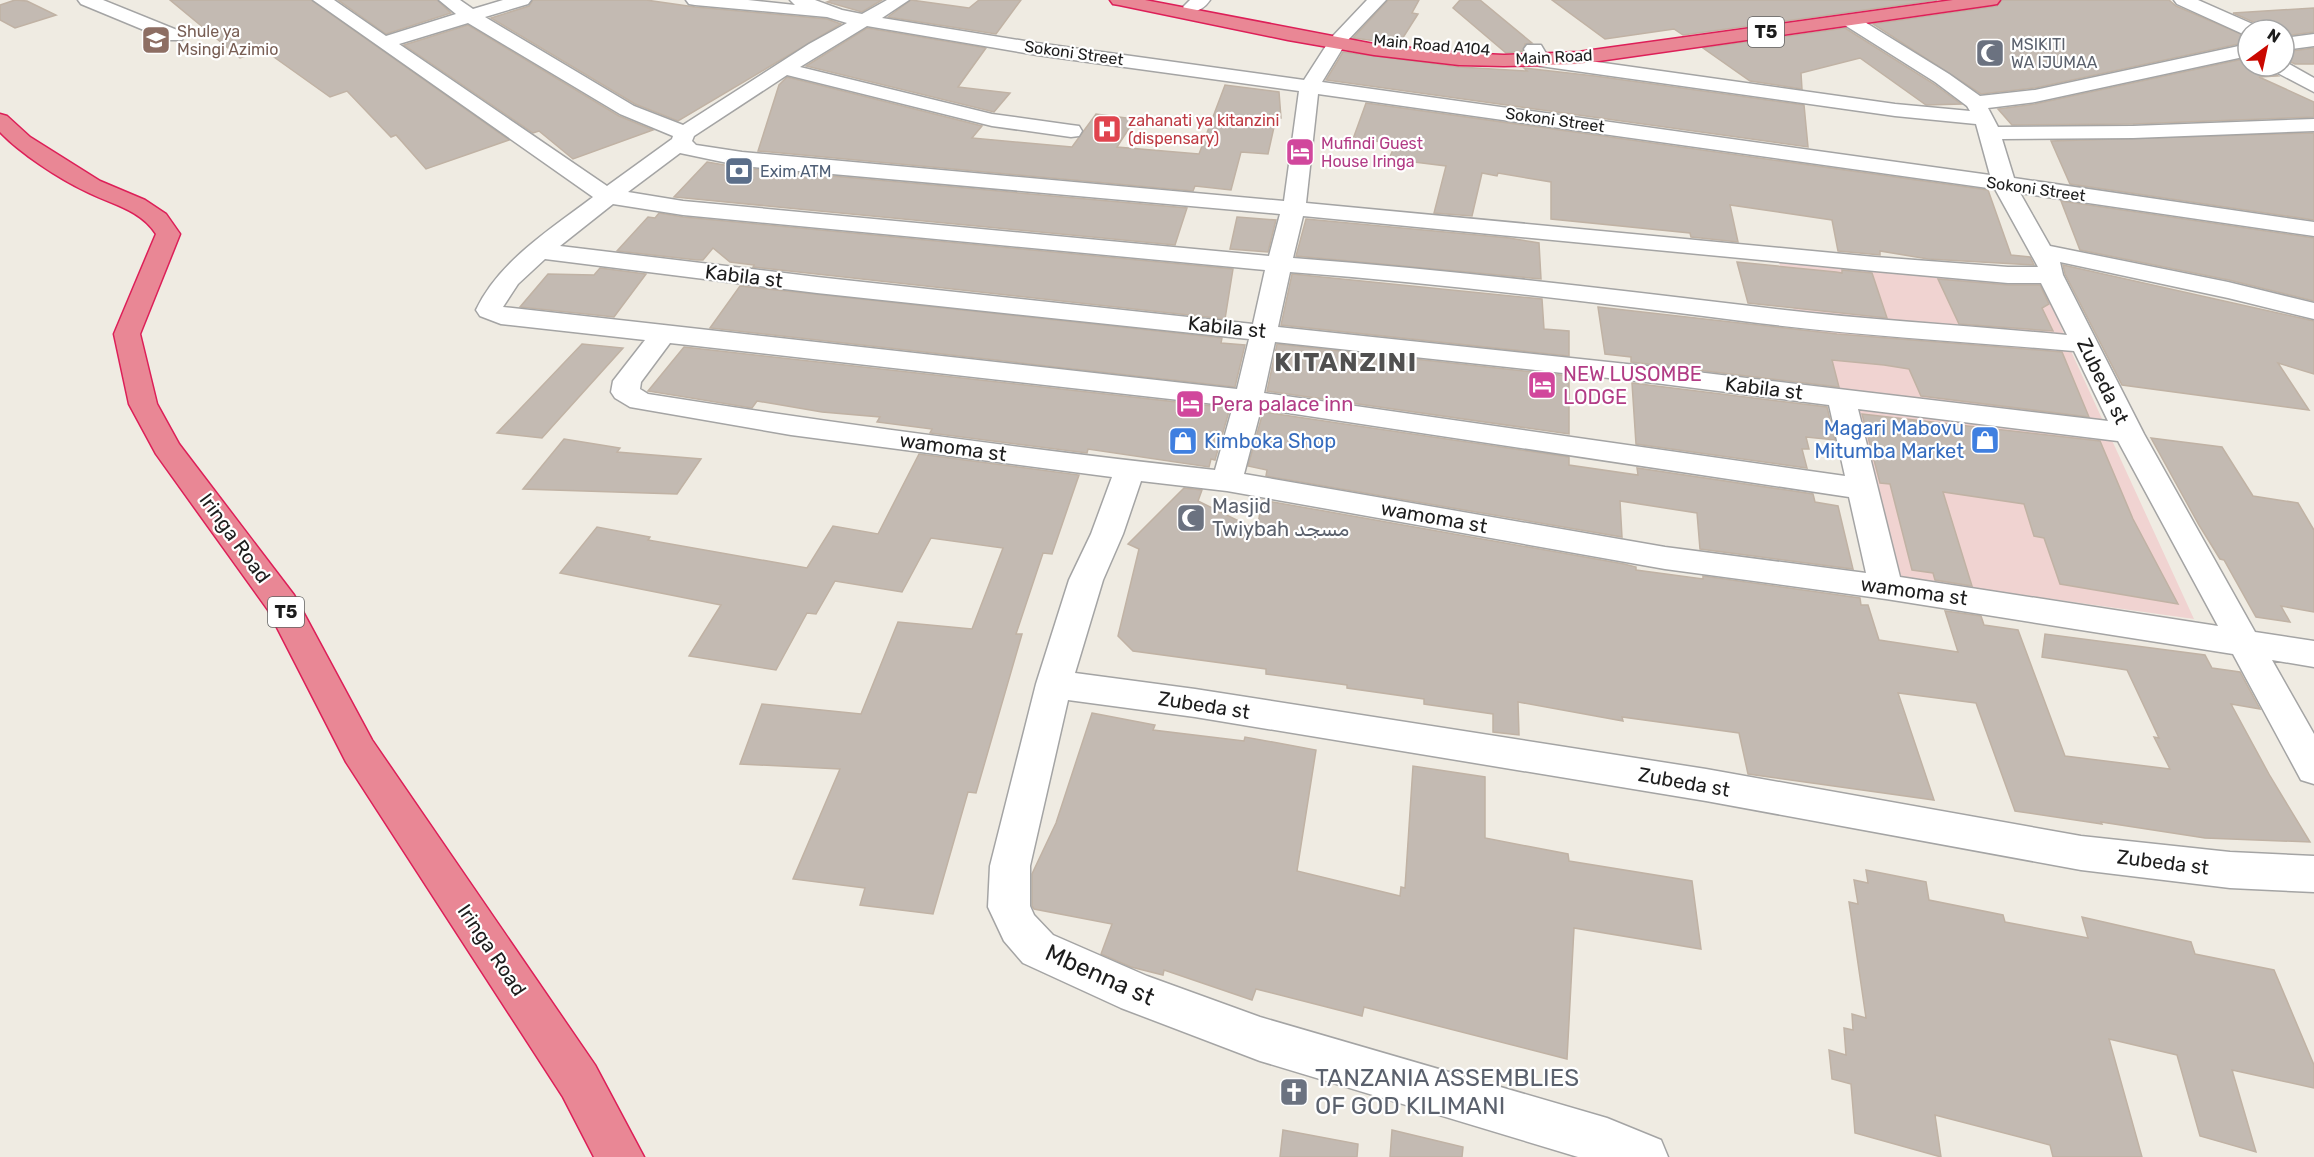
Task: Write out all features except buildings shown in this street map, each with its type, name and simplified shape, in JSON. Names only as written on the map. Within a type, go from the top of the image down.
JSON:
[{"type":"highway","name":"Main Road","points":[[1119,0],[1341,39],[1404,54],[1461,59],[1537,55],[1578,58],[1991,0]]},
{"type":"highway","name":"T5","points":[[1158,0],[1196,3],[1341,39]]},
{"type":"highway","name":"T5","points":[[1537,55],[1923,0]]},
{"type":"highway","name":"Iringa Road","points":[[0,120],[22,142],[92,186],[137,205],[158,219],[168,234],[127,334],[143,404],[166,447],[282,604],[359,752],[579,1081],[620,1157]]},
{"type":"street","points":[[87,0],[175,36]]},
{"type":"street","points":[[322,0],[606,196],[683,208],[1279,264],[1434,276],[1701,306],[1759,315],[2083,344]]},
{"type":"street","points":[[448,0],[470,16],[627,110],[683,138],[689,150],[742,159],[1565,232],[1875,264],[2008,275],[2046,263],[2228,290],[2314,311]]},
{"type":"street","points":[[386,42],[522,0]]},
{"type":"street","points":[[695,0],[837,15]]},
{"type":"street","name":"Sokoni Street","points":[[799,0],[837,15],[862,21],[1037,49],[1775,150],[2314,229]]},
{"type":"street","points":[[900,0],[785,69],[683,138],[606,196],[503,285],[493,298],[489,310],[501,316],[1249,399],[1863,489]]},
{"type":"street","points":[[1227,481],[1249,399],[1298,189],[1310,87],[1322,64],[1341,39],[1377,0]]},
{"type":"street","points":[[2183,0],[2236,24]]},
{"type":"street","points":[[1849,20],[1933,73],[1983,118]]},
{"type":"street","points":[[2296,42],[2314,40]]},
{"type":"street","points":[[2296,50],[2314,59]]},
{"type":"street","points":[[1983,118],[2035,96],[2236,53]]},
{"type":"street","points":[[1537,55],[1895,110],[1983,118],[2145,132],[2314,125]]},
{"type":"street","points":[[785,69],[992,120],[1071,130]]},
{"type":"street","points":[[2296,76],[2314,86]]},
{"type":"street","name":"Zubeda st","points":[[1983,118],[2004,184],[2072,314],[2083,344],[2128,433],[2314,769]]},
{"type":"street","name":"Kabila st","points":[[540,251],[817,285],[1264,331],[1841,397],[2128,433]]},
{"type":"street","name":"wamoma st","points":[[664,333],[627,381],[625,392],[640,401],[803,427],[1227,481],[1665,558],[1886,587],[2244,641],[2314,654]]},
{"type":"street","points":[[1841,397],[1886,587]]},
{"type":"street","name":"Mbenna st","points":[[1130,470],[1107,534],[1086,580],[1054,684],[1010,866],[1009,907],[1019,928],[1038,949],[1137,993],[1260,1039],[1607,1142],[1644,1157]]},
{"type":"street","name":"Zubeda st","points":[[1054,684],[1218,707],[1706,785],[2081,853],[2230,870],[2314,874]]},
{"type":"shaded area","name":"Magari Mabovu Mitumba Market","points":[[1778,259],[2043,283],[2070,349],[2194,619],[1895,577],[1810,325],[1798,324]]},
{"type":"place","name":"Shule ya Msingi Azimio","points":[[156,40]]},
{"type":"place","name":"MSIKITI WA IJUMAA","points":[[1990,53]]},
{"type":"place","name":"zahanati ya kitanzini (dispensary)","points":[[1107,129]]},
{"type":"place","name":"Mufindi Guest House Iringa","points":[[1300,152]]},
{"type":"place","name":"Exim ATM","points":[[739,171]]},
{"type":"place","name":"NEW LUSOMBE LODGE","points":[[1542,385]]},
{"type":"place","name":"Pera palace inn","points":[[1190,404]]},
{"type":"place","name":"Magari Mabovu Mitumba Market","points":[[1985,440]]},
{"type":"place","name":"Kimboka Shop","points":[[1183,441]]},
{"type":"place","name":"Masjid Twiybah مسجد","points":[[1191,518]]},
{"type":"place","name":"TANZANIA ASSEMBLIES OF GOD KILIMANI","points":[[1294,1092]]},
{"type":"district","name":"KITANZINI","points":[[1346,362]]}]
